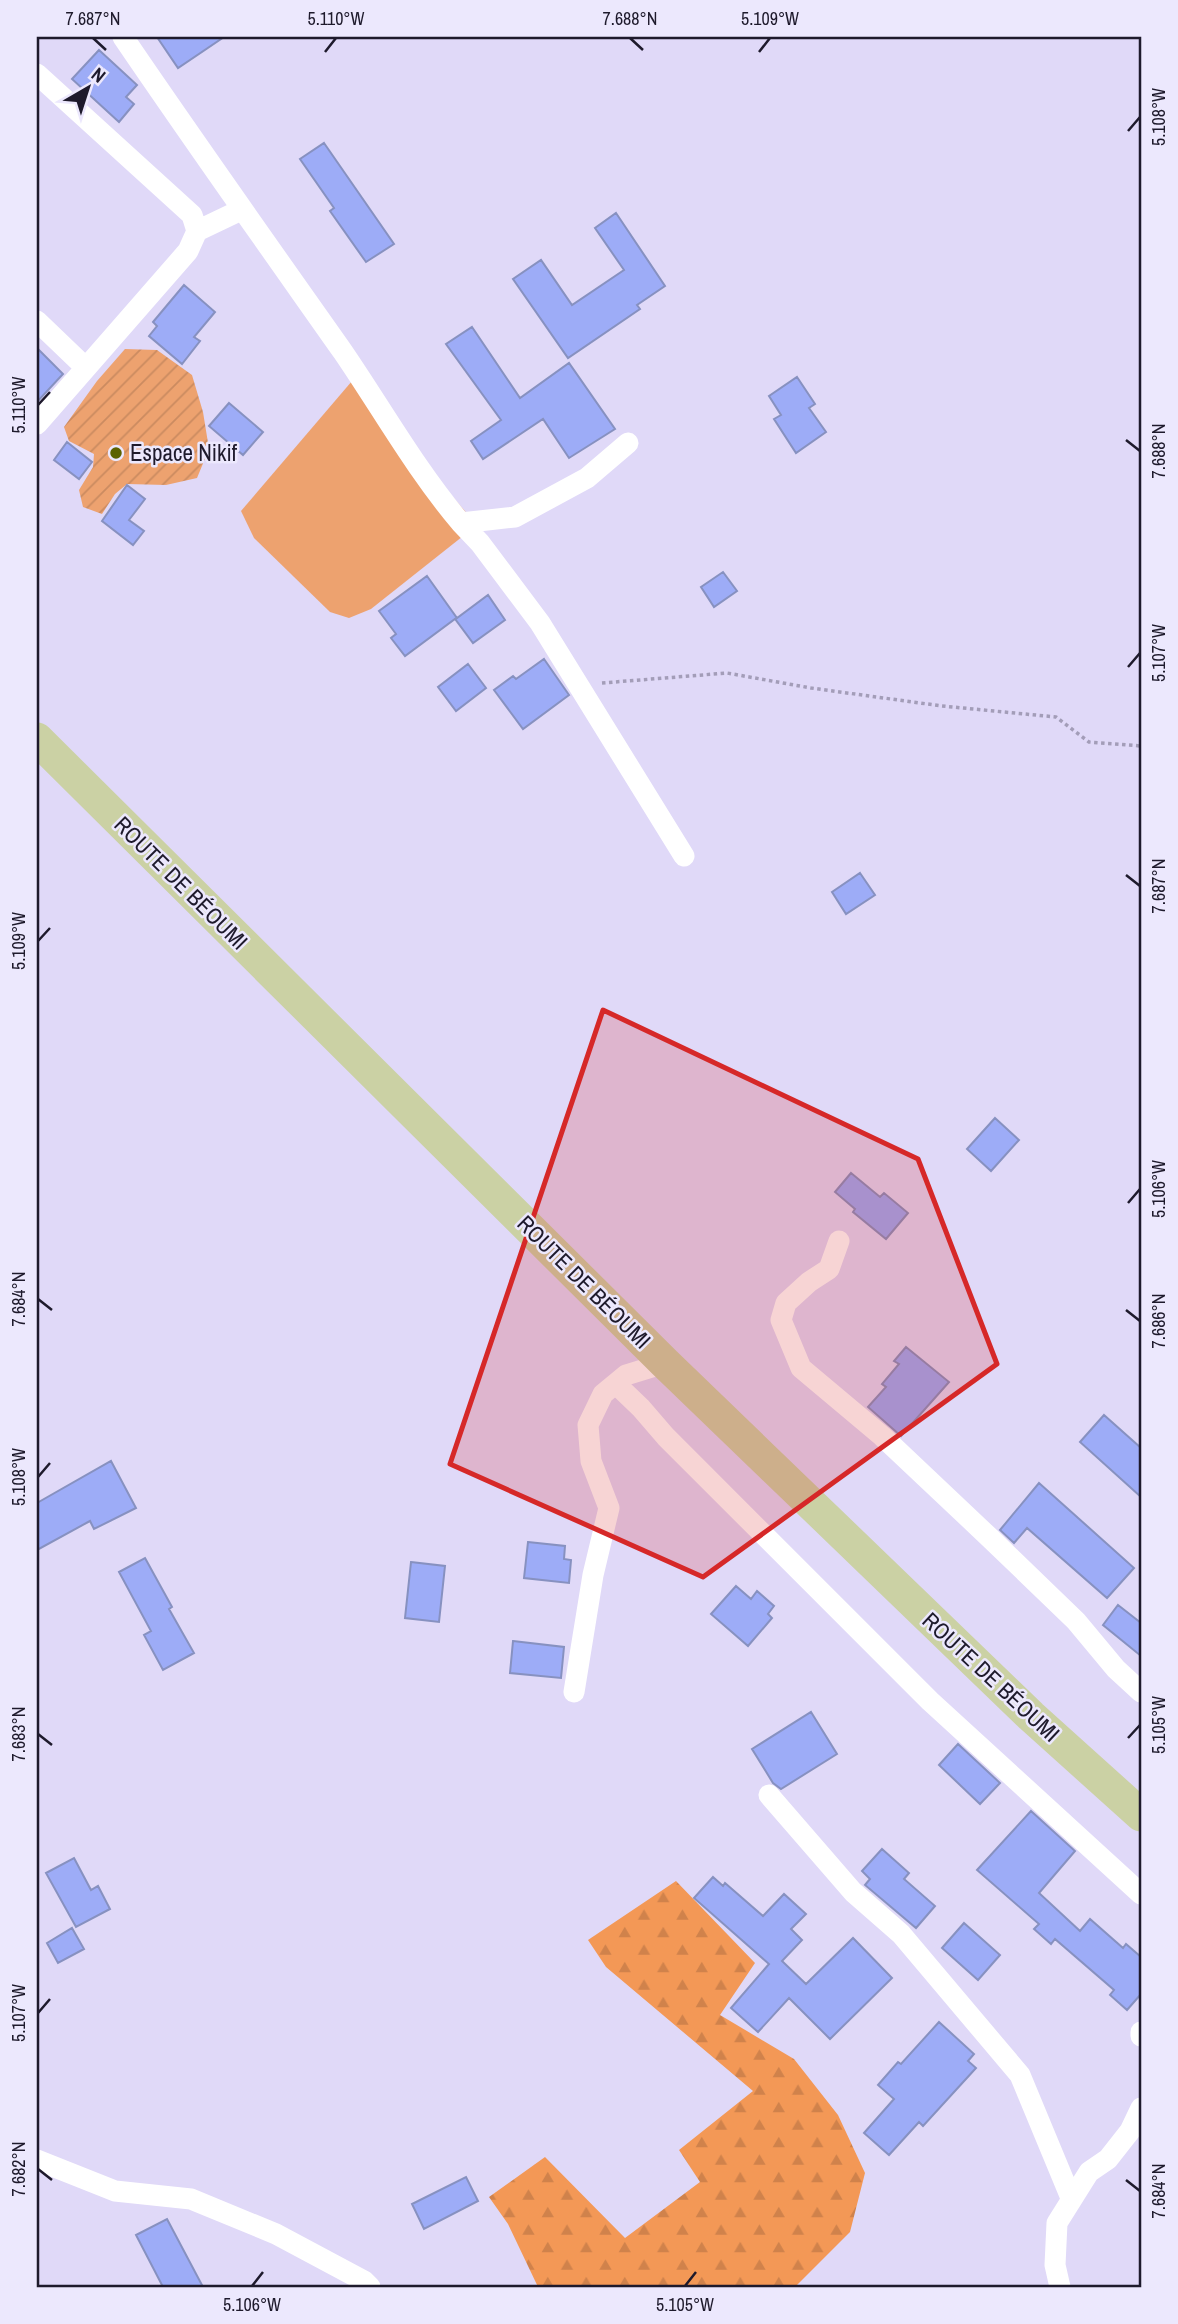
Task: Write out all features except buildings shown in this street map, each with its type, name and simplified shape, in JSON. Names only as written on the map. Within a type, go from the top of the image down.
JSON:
[{"type":"main road","name":"ROUTE DE BÉOUMI","points":[[37,739],[665,1363],[991,1678],[1141,1815]]},
{"type":"street","points":[[123,37],[241,210],[344,354],[435,492],[480,543],[540,623],[684,856]]},
{"type":"street","points":[[37,74],[192,215],[197,231]]},
{"type":"street","points":[[37,425],[188,251],[197,231],[241,210]]},
{"type":"street","points":[[37,321],[86,368]]},
{"type":"street","points":[[461,523],[515,517],[587,478],[628,443]]},
{"type":"street","points":[[839,1241],[829,1269],[809,1282],[786,1303],[781,1320],[800,1368],[882,1436],[990,1538],[1076,1620],[1116,1669],[1141,1692]]},
{"type":"street","points":[[574,1692],[593,1575],[609,1508],[591,1461],[588,1425],[603,1394],[626,1375],[665,1363]]},
{"type":"street","points":[[616,1384],[930,1701],[1141,1894]]},
{"type":"street","points":[[769,1795],[853,1892],[901,1934],[1020,2075],[1071,2198]]},
{"type":"street","points":[[1060,2287],[1055,2265],[1057,2223],[1088,2172],[1108,2160],[1130,2131],[1141,2108]]},
{"type":"street","points":[[37,2160],[116,2191],[191,2199],[244,2219],[370,2287]]},
{"type":"path","points":[[579,685],[727,673],[928,704],[1056,717],[1089,742],[1141,746]]},
{"type":"highlighted area","points":[[603,1010],[918,1159],[997,1364],[703,1577],[450,1464]]},
{"type":"shaded area","points":[[125,349],[157,350],[192,375],[203,412],[209,449],[197,478],[166,485],[127,484],[115,494],[102,514],[83,507],[79,490],[93,467],[94,454],[69,441],[64,427],[97,381]]},
{"type":"shaded area","points":[[352,381],[477,525],[371,609],[349,618],[330,612],[254,538],[241,511]]},
{"type":"green space","points":[[676,1881],[755,1963],[720,2015],[794,2059],[838,2115],[865,2173],[850,2232],[795,2287],[538,2287],[508,2224],[489,2197],[545,2157],[625,2238],[700,2182],[679,2150],[753,2091],[606,1967],[588,1940]]},
{"type":"place","name":"Espace Nikif","points":[[116,453]]}]
